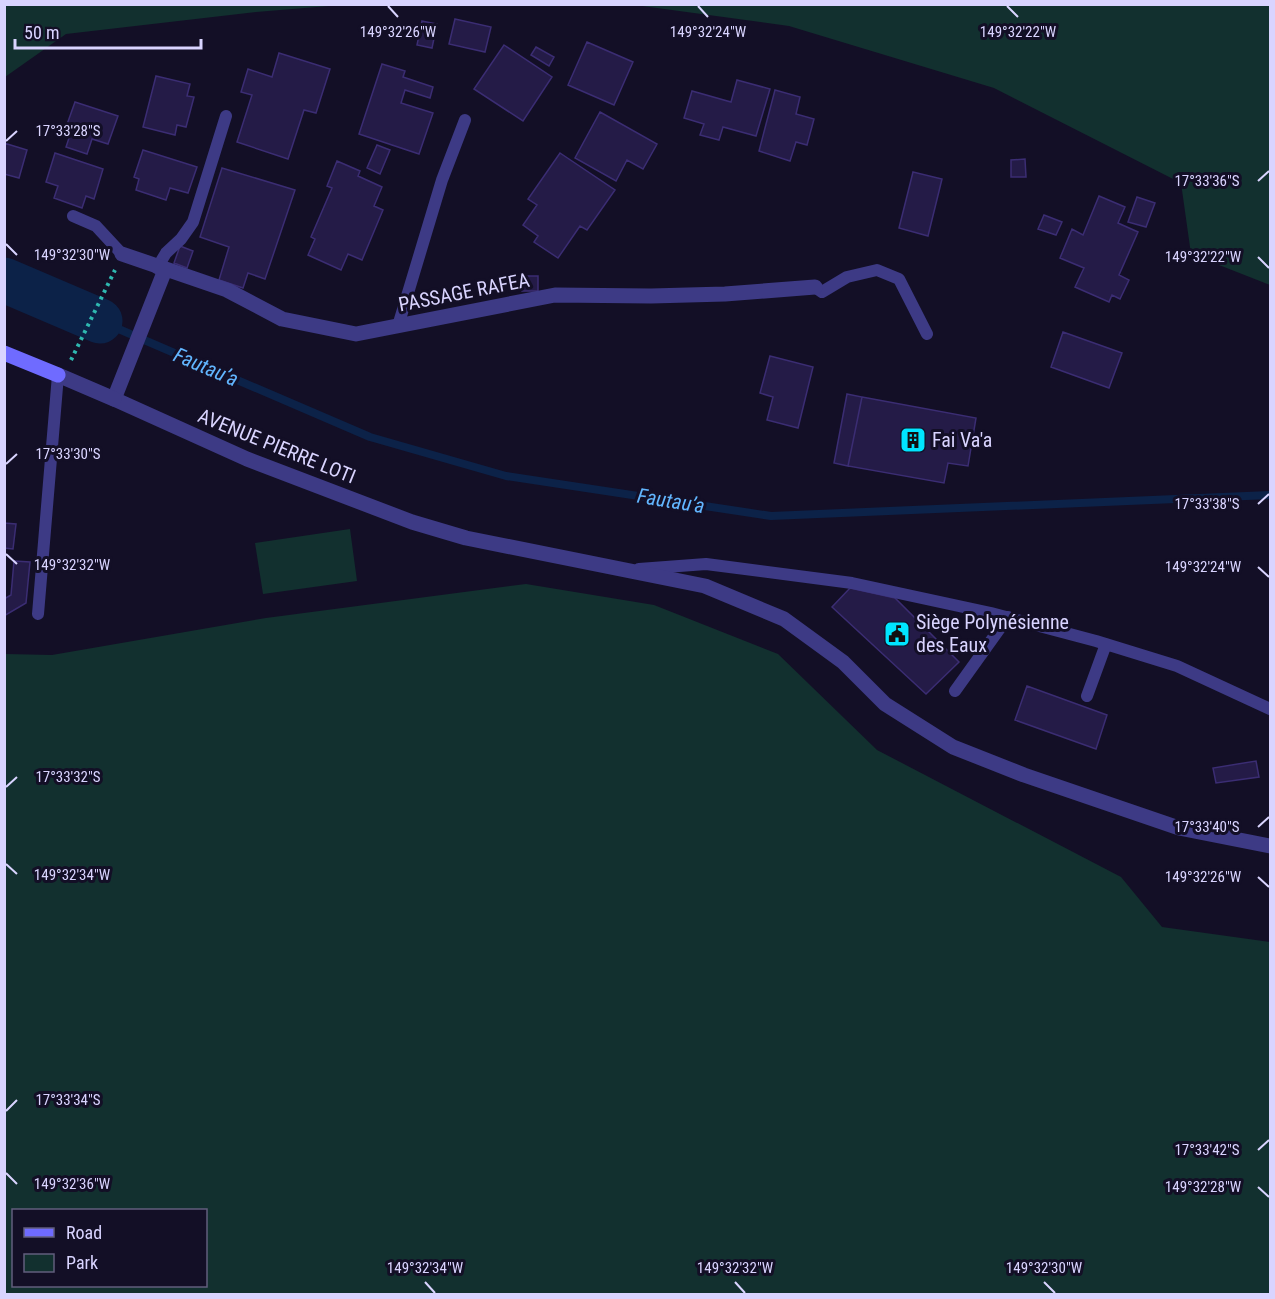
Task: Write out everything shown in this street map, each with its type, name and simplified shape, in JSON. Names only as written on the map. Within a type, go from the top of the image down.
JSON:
[{"type":"main road","name":"AVENUE PIERRE LOTI","points":[[4,353],[58,375]]},
{"type":"street","name":"PASSAGE RAFEA","points":[[122,254],[227,291],[282,319],[356,334],[555,295],[725,294],[815,287]]},
{"type":"street","points":[[114,399],[152,300],[161,269]]},
{"type":"street","name":"AVENUE PIERRE LOTI","points":[[58,375],[247,459],[412,522],[466,538],[705,586],[784,619],[843,662],[885,704],[953,747],[1024,775],[1179,828],[1270,846]]},
{"type":"lane","points":[[161,269],[166,253],[181,239],[193,222],[226,116]]},
{"type":"lane","points":[[398,327],[442,180],[465,120]]},
{"type":"lane","points":[[73,216],[96,226],[122,254]]},
{"type":"lane","points":[[815,287],[822,292],[848,278],[877,270],[888,274],[899,279],[927,334]]},
{"type":"lane","points":[[38,614],[58,375]]},
{"type":"lane","points":[[630,570],[706,564],[852,583],[1008,617],[1106,644],[1177,666],[1270,709]]},
{"type":"lane","points":[[955,690],[1008,617]]},
{"type":"lane","points":[[1087,696],[1106,644]]},
{"type":"path","points":[[77,349],[112,278]]},
{"type":"green space","points":[[5,4],[341,5],[256,12],[66,34],[5,77]]},
{"type":"green space","points":[[635,5],[1270,5],[1270,285],[1191,254],[1181,183],[994,88],[789,26]]},
{"type":"green space","points":[[350,529],[357,581],[263,594],[255,543]]},
{"type":"green space","points":[[526,584],[654,605],[778,654],[877,750],[1121,877],[1162,927],[1270,942],[1270,1294],[5,1294],[5,654],[52,655],[266,618]]},
{"type":"building","points":[[455,19],[491,27],[485,52],[449,44]]},
{"type":"building","points":[[422,21],[437,24],[432,48],[417,45]]},
{"type":"building","points":[[587,42],[633,62],[614,105],[568,85]]},
{"type":"building","points":[[504,45],[552,77],[523,121],[474,89]]},
{"type":"building","points":[[536,47],[554,57],[549,66],[531,55]]},
{"type":"building","points":[[279,53],[330,69],[316,113],[304,110],[288,159],[237,142],[252,95],[241,92],[248,69],[272,77]]},
{"type":"building","points":[[382,64],[405,71],[403,77],[433,87],[430,98],[405,90],[401,103],[433,113],[419,154],[359,134]]},
{"type":"building","points":[[156,76],[190,84],[187,96],[194,97],[186,127],[177,125],[175,135],[143,127]]},
{"type":"building","points":[[737,80],[770,89],[756,136],[723,127],[719,140],[700,135],[704,124],[684,118],[692,91],[731,102]]},
{"type":"building","points":[[775,90],[800,97],[796,114],[814,119],[807,145],[796,142],[790,161],[759,151]]},
{"type":"building","points":[[75,102],[118,116],[108,144],[92,139],[87,154],[66,147],[71,132],[65,130]]},
{"type":"building","points":[[600,112],[657,144],[643,169],[627,160],[616,181],[575,158]]},
{"type":"building","points":[[4,143],[27,150],[19,178],[4,174]]},
{"type":"building","points":[[377,145],[390,150],[380,174],[367,168]]},
{"type":"building","points":[[143,150],[197,167],[188,193],[170,188],[166,200],[136,190],[139,179],[134,177]]},
{"type":"building","points":[[55,153],[103,169],[94,199],[86,196],[82,208],[54,198],[58,186],[46,182]]},
{"type":"building","points":[[560,153],[615,190],[587,230],[580,226],[558,258],[534,242],[538,236],[523,225],[537,205],[528,199]]},
{"type":"building","points":[[1025,159],[1026,177],[1011,177],[1011,160]]},
{"type":"building","points":[[337,161],[360,171],[358,176],[382,187],[374,206],[383,210],[362,260],[348,254],[341,270],[308,255],[315,239],[311,237],[332,188],[327,186]]},
{"type":"building","points":[[222,168],[295,190],[265,279],[248,273],[243,288],[219,280],[229,247],[200,237]]},
{"type":"building","points":[[913,172],[942,179],[928,236],[899,228]]},
{"type":"building","points":[[1099,196],[1125,207],[1118,223],[1138,232],[1119,275],[1129,280],[1120,299],[1112,295],[1109,302],[1075,287],[1084,268],[1060,258],[1072,229],[1083,235]]},
{"type":"building","points":[[1137,197],[1155,203],[1146,227],[1128,222]]},
{"type":"building","points":[[1044,215],[1062,222],[1056,235],[1038,229]]},
{"type":"building","points":[[180,246],[193,251],[187,268],[174,263]]},
{"type":"building","points":[[522,276],[538,276],[538,291],[522,291]]},
{"type":"building","points":[[1063,332],[1122,353],[1109,388],[1051,367]]},
{"type":"building","points":[[770,356],[813,367],[798,428],[767,420],[773,397],[760,393]]},
{"type":"building","points":[[847,394],[862,397],[848,466],[834,463]]},
{"type":"building","name":"Fai Va'a","points":[[862,397],[976,418],[968,466],[948,463],[944,483],[848,466]]},
{"type":"building","points":[[4,523],[16,524],[13,549],[4,548]]},
{"type":"building","points":[[14,561],[30,562],[26,603],[4,616],[4,599],[11,595]]},
{"type":"building","name":"Siège Polynésienne des Eaux","points":[[850,588],[895,598],[959,662],[926,694],[832,607]]},
{"type":"building","name":"Siège Polynésienne des Eaux","points":[[1027,686],[1107,715],[1096,749],[1015,720]]},
{"type":"building","points":[[1256,761],[1259,777],[1216,783],[1213,768]]},
{"type":"waterway","points":[[4,280],[100,321]]},
{"type":"waterway","name":"Fautau’a","points":[[100,321],[370,437],[506,476],[771,516],[1270,495]]},
{"type":"place","name":"Fai Va'a","points":[[913,440]]},
{"type":"place","name":"Siège Polynésienne des Eaux","points":[[897,634]]}]
